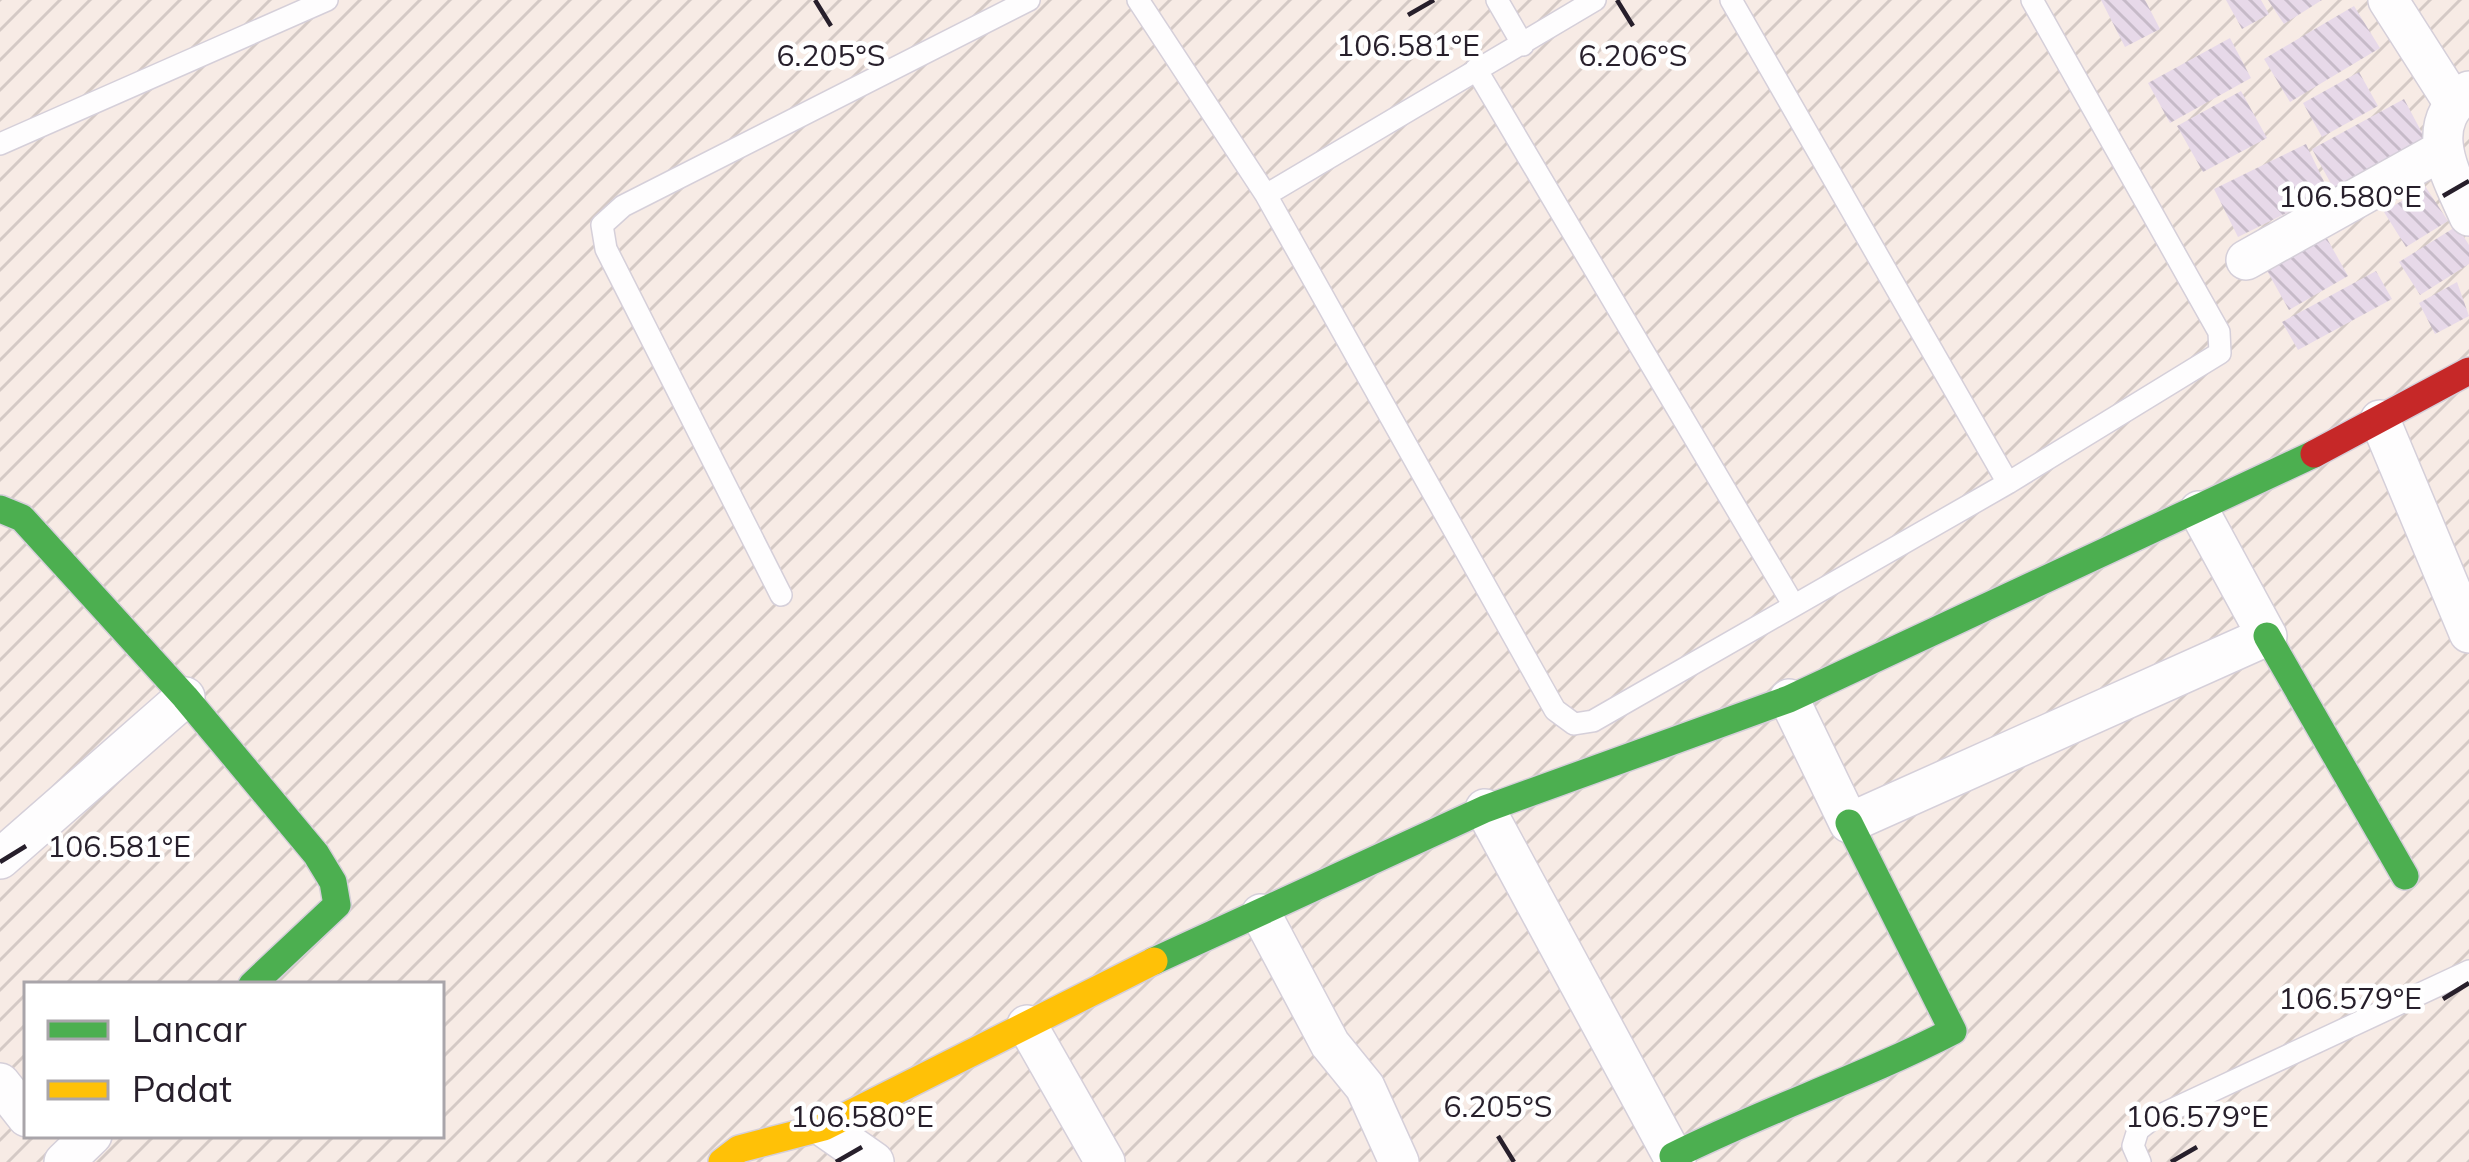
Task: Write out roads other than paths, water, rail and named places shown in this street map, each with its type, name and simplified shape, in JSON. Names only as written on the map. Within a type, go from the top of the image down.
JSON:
[{"type":"street","points":[[2388,0],[2461,96],[2443,126],[2441,151],[2469,216]]},
{"type":"street","points":[[2246,260],[2441,151]]},
{"type":"street","points":[[735,1158],[824,1127],[1088,991],[1485,809],[1607,769],[1789,699],[2199,511],[2469,370]]},
{"type":"street","points":[[2380,420],[2469,633]]},
{"type":"street","points":[[0,509],[22,518],[185,697],[316,854],[333,882],[337,905],[255,982]]},
{"type":"street","points":[[2199,511],[2405,876]]},
{"type":"street","points":[[1850,823],[2266,636]]},
{"type":"street","points":[[0,859],[185,697]]},
{"type":"street","points":[[1485,809],[1675,1159],[1746,1119],[1875,1071],[1953,1031],[1789,699]]},
{"type":"street","points":[[1261,914],[1330,1044],[1365,1087],[1399,1162]]},
{"type":"street","points":[[1028,1025],[1105,1162]]},
{"type":"street","points":[[0,1083],[24,1113]]},
{"type":"street","points":[[824,1127],[874,1162]]},
{"type":"street","points":[[44,1138],[63,1162],[89,1138]]},
{"type":"lane","points":[[0,145],[327,0]]},
{"type":"lane","points":[[781,596],[606,249],[602,225],[623,206],[1029,0]]},
{"type":"lane","points":[[1138,0],[1267,196],[1555,710],[1574,724],[1593,721],[2008,483],[2220,353],[2219,332],[2032,0]]},
{"type":"lane","points":[[1497,0],[1523,45]]},
{"type":"lane","points":[[1267,196],[1594,0]]},
{"type":"lane","points":[[1731,0],[2008,483]]},
{"type":"lane","points":[[1476,70],[1793,604]]},
{"type":"lane","points":[[2140,1162],[2133,1146],[2138,1130],[2152,1119],[2469,971]]}]
